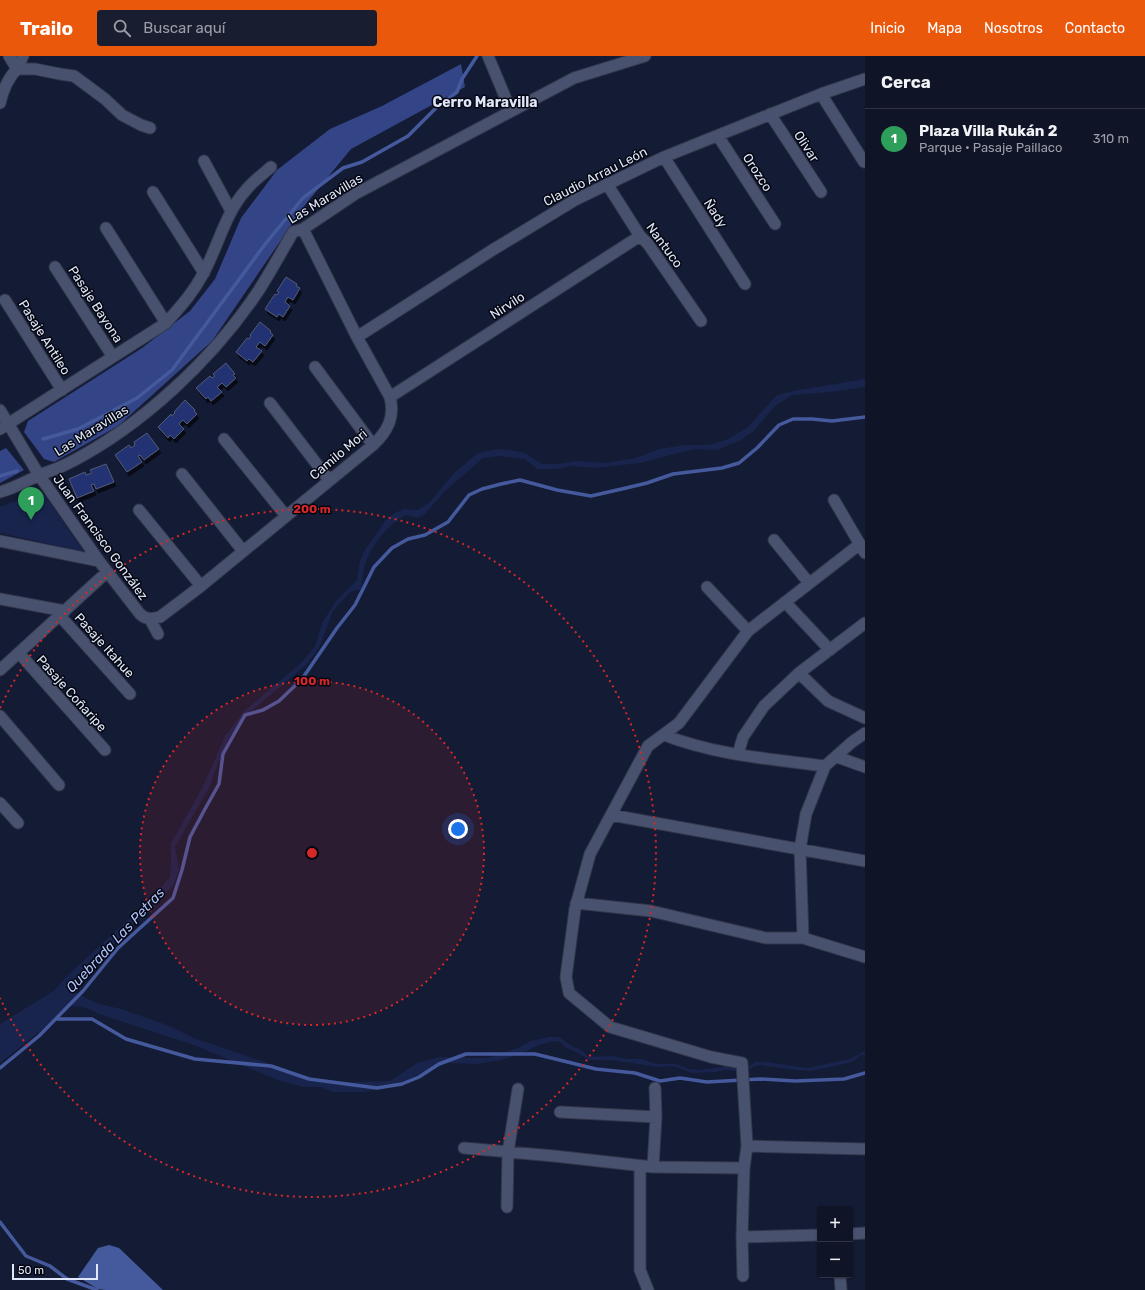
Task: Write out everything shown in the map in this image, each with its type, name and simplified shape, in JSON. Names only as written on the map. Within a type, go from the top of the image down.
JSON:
[{"type":"street","points":[[9,56],[17,69]]},
{"type":"street","points":[[0,103],[10,76],[17,69],[23,56]]},
{"type":"street","points":[[488,56],[511,111]]},
{"type":"street","name":"Las Maravillas","points":[[0,492],[10,490],[39,475],[67,464],[119,432],[149,409],[187,376],[207,355],[260,289],[293,232],[303,229],[355,194],[574,78],[645,56]]},
{"type":"street","points":[[17,69],[35,69],[74,76],[105,99],[122,115],[150,128]]},
{"type":"street","name":"Claudio Arrau León","points":[[357,337],[574,200],[664,157],[821,94],[865,79]]},
{"type":"street","points":[[821,94],[864,162]]},
{"type":"street","name":"Olivar","points":[[770,114],[821,192]]},
{"type":"street","name":"Orozco","points":[[718,136],[775,224]]},
{"type":"street","name":"Ñady","points":[[664,157],[745,284]]},
{"type":"street","points":[[204,161],[231,211]]},
{"type":"street","points":[[4,426],[166,322],[185,302],[196,287],[204,273],[231,211],[246,189],[271,167]]},
{"type":"street","name":"Nantuco","points":[[607,184],[640,236],[648,244],[701,321]]},
{"type":"street","points":[[153,192],[204,273]]},
{"type":"street","points":[[106,228],[166,322]]},
{"type":"street","name":"Camilo Mori","points":[[150,619],[160,617],[201,586],[372,445],[391,420],[392,406],[390,397],[357,337],[303,229]]},
{"type":"street","name":"Nirvilo","points":[[390,397],[640,236]]},
{"type":"street","name":"Pasaje Bayona","points":[[56,267],[113,357]]},
{"type":"street","name":"Pasaje Antileo","points":[[5,300],[62,390]]},
{"type":"street","points":[[315,367],[372,445]]},
{"type":"street","points":[[270,404],[329,480]]},
{"type":"street","name":"Juan Francisco González","points":[[0,410],[4,426],[99,561],[140,614],[150,619],[158,634]]},
{"type":"street","points":[[224,440],[286,516]]},
{"type":"street","points":[[182,474],[243,551]]},
{"type":"street","points":[[743,1276],[742,1237],[744,1168],[747,1146],[742,1063],[711,1057],[610,1028],[569,993],[566,978],[576,903],[590,854],[648,746],[679,723],[748,631],[809,583],[862,549],[834,500]]},
{"type":"street","points":[[139,510],[201,586]]},
{"type":"street","points":[[774,540],[809,583]]},
{"type":"street","points":[[0,541],[99,561]]},
{"type":"street","points":[[0,670],[107,572]]},
{"type":"street","points":[[707,587],[748,631]]},
{"type":"street","points":[[0,599],[62,614]]},
{"type":"street","points":[[785,602],[830,650]]},
{"type":"street","name":"Pasaje Itahue","points":[[62,614],[130,694]]},
{"type":"street","points":[[738,754],[743,737],[764,706],[799,673],[865,623]]},
{"type":"street","points":[[0,656],[16,656]]},
{"type":"street","name":"Pasaje Coñaripe","points":[[16,656],[105,750]]},
{"type":"street","points":[[799,673],[828,701],[865,718]]},
{"type":"street","points":[[0,716],[59,785]]},
{"type":"street","points":[[803,938],[800,849],[806,814],[825,766],[837,757],[852,742],[865,733]]},
{"type":"street","points":[[664,735],[685,743],[738,754],[825,766]]},
{"type":"street","points":[[837,757],[865,767]]},
{"type":"street","points":[[0,803],[18,823]]},
{"type":"street","points":[[611,815],[865,861]]},
{"type":"street","points":[[576,903],[651,911],[766,938],[803,938],[865,957]]},
{"type":"street","points":[[653,1167],[656,1117],[655,1088]]},
{"type":"street","points":[[508,1206],[508,1152],[518,1089]]},
{"type":"street","points":[[560,1112],[656,1117]]},
{"type":"street","points":[[747,1146],[865,1149]]},
{"type":"street","points":[[464,1148],[653,1167],[744,1168]]},
{"type":"street","points":[[640,1166],[640,1270],[648,1290]]},
{"type":"street","points":[[853,1234],[865,1233]]},
{"type":"street","points":[[742,1237],[817,1235]]},
{"type":"street","points":[[840,1278],[841,1290]]},
{"type":"shaded area","points":[[461,64],[465,87],[351,149],[305,205],[212,341],[118,426],[54,462],[44,459],[24,432],[28,421],[142,348],[190,311],[215,279],[241,218],[277,170],[330,129],[382,106]]},
{"type":"shaded area","points":[[865,379],[865,387],[831,392],[792,395],[775,406],[754,431],[741,440],[717,450],[694,449],[640,463],[596,468],[572,466],[557,469],[537,469],[525,459],[498,456],[483,458],[444,492],[425,514],[418,518],[406,515],[399,519],[377,541],[365,564],[361,589],[350,592],[333,611],[319,648],[306,665],[249,713],[231,736],[216,768],[211,784],[175,847],[179,869],[174,884],[151,911],[126,929],[100,962],[84,976],[74,992],[96,1003],[121,1009],[167,1025],[194,1038],[307,1076],[323,1083],[390,1081],[417,1063],[439,1057],[487,1058],[518,1048],[530,1041],[549,1037],[559,1037],[570,1045],[581,1050],[589,1057],[613,1056],[626,1059],[642,1059],[656,1064],[676,1064],[689,1069],[700,1070],[728,1066],[747,1068],[755,1062],[767,1062],[807,1068],[850,1059],[865,1051],[865,1055],[861,1055],[852,1062],[811,1071],[761,1065],[755,1066],[749,1070],[725,1070],[717,1072],[692,1073],[674,1066],[658,1067],[612,1060],[590,1060],[567,1048],[560,1042],[555,1041],[541,1044],[502,1060],[477,1064],[448,1063],[421,1073],[396,1086],[362,1092],[333,1092],[321,1087],[303,1087],[278,1080],[191,1044],[99,1014],[87,1008],[67,1006],[49,1024],[0,1063],[0,1024],[55,990],[67,976],[152,898],[170,877],[171,843],[197,798],[225,736],[244,711],[300,664],[315,647],[322,623],[336,601],[357,580],[360,561],[365,550],[385,521],[395,513],[404,509],[418,510],[430,502],[455,472],[478,453],[498,449],[510,450],[525,453],[542,464],[558,464],[576,461],[605,463],[636,458],[659,449],[686,445],[709,445],[728,439],[748,427],[777,395]]},
{"type":"shaded area","points":[[6,448],[24,470],[0,483],[0,451]]},
{"type":"shaded area","points":[[36,493],[43,493],[84,552],[0,533],[0,507]]},
{"type":"shaded area","points":[[109,1245],[119,1248],[163,1290],[98,1289],[78,1277],[98,1248]]},
{"type":"building","points":[[286,277],[297,284],[296,286],[300,288],[293,300],[288,297],[285,302],[290,306],[283,317],[279,314],[277,317],[265,309],[275,294],[277,295],[279,292],[277,291]]},
{"type":"building","points":[[260,322],[271,331],[270,332],[273,335],[265,346],[260,342],[256,347],[262,351],[253,362],[249,359],[247,361],[236,352],[247,338],[249,339],[251,336],[250,335]]},
{"type":"building","points":[[226,363],[235,374],[233,375],[236,378],[226,387],[222,383],[217,387],[222,392],[211,401],[208,397],[206,399],[196,388],[210,376],[212,378],[215,376],[213,374]]},
{"type":"building","points":[[185,400],[197,414],[187,424],[183,420],[179,424],[184,429],[174,439],[170,435],[168,438],[158,427],[171,414],[172,416],[175,413],[174,412]]},
{"type":"building","points":[[147,433],[159,449],[144,460],[140,455],[138,456],[142,462],[127,472],[115,455],[129,445],[131,448],[135,445],[134,442]]},
{"type":"building","points":[[106,464],[114,482],[96,489],[94,484],[91,485],[94,491],[77,498],[69,479],[85,472],[86,475],[92,473],[90,470]]},
{"type":"waterway","points":[[43,439],[78,429],[137,398],[172,370],[266,243],[303,198],[343,168],[362,162],[408,136],[438,106],[457,92],[462,79],[477,56]]},
{"type":"waterway","name":"Quebrada Las Petras","points":[[0,1068],[39,1036],[83,991],[118,948],[173,898],[190,837],[219,784],[223,754],[245,715],[263,710],[279,701],[302,679],[337,628],[355,605],[374,567],[392,548],[408,539],[425,535],[448,522],[469,495],[482,489],[520,480],[557,490],[591,496],[647,483],[673,474],[722,468],[739,463],[757,448],[779,425],[793,419],[832,421],[865,417]]},
{"type":"waterway","points":[[0,476],[17,471]]},
{"type":"waterway","points":[[56,1019],[92,1019],[126,1039],[195,1059],[271,1066],[309,1079],[377,1088],[402,1084],[419,1077],[439,1064],[466,1054],[535,1054],[596,1069],[635,1073],[660,1081],[680,1078],[707,1082],[760,1079],[795,1081],[844,1079],[865,1073]]},
{"type":"waterway","points":[[0,1222],[26,1256],[50,1266],[67,1279],[97,1290]]},
{"type":"place","name":"Plaza Villa Rukán 2","points":[[31,520]]},
{"type":"district","name":"Cerro Maravilla","points":[[485,102]]}]
